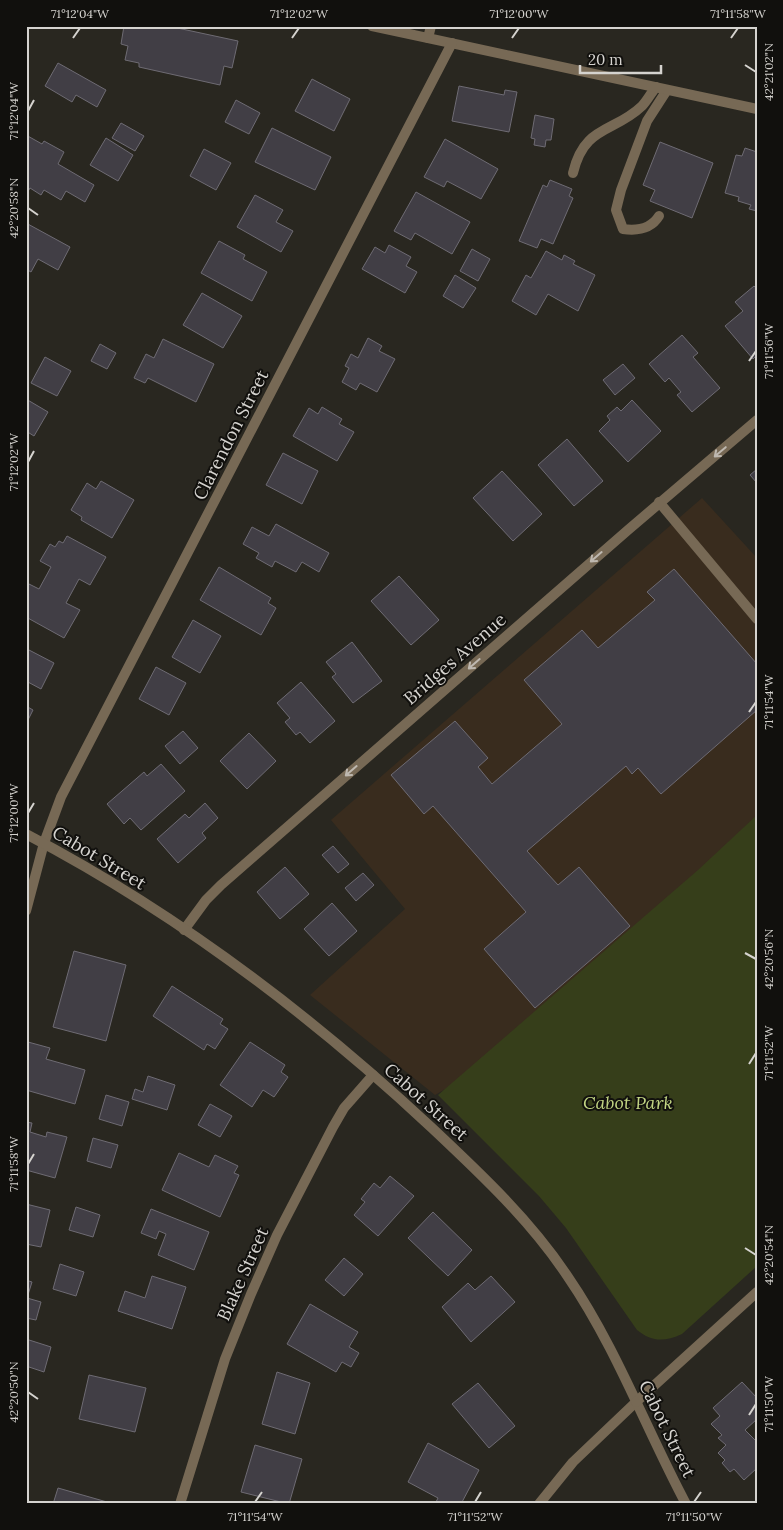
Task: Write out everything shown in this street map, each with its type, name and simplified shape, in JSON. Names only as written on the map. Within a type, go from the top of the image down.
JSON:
[{"type":"street","points":[[372,26],[757,109]]},
{"type":"street","points":[[428,38],[431,26]]},
{"type":"street","name":"Clarendon Street","points":[[26,911],[44,843],[61,797],[452,43]]},
{"type":"street","points":[[573,173],[583,147],[606,128],[641,107],[656,87]]},
{"type":"street","points":[[659,216],[655,222],[645,228],[623,229],[616,210],[647,121],[667,90]]},
{"type":"street","name":"Bridges Avenue","points":[[184,930],[206,900],[221,885],[659,502],[757,420]]},
{"type":"street","points":[[659,502],[757,619]]},
{"type":"street","name":"Cabot Street","points":[[26,834],[44,843],[184,930],[307,1018],[373,1075],[486,1180],[545,1245],[591,1314],[686,1504]]},
{"type":"street","name":"Blake Street","points":[[180,1504],[225,1359],[254,1286],[332,1127],[344,1108],[373,1075]]},
{"type":"street","points":[[539,1504],[573,1462],[757,1292]]},
{"type":"shaded area","points":[[702,498],[757,558],[757,855],[546,1032],[435,1095],[310,995],[405,909],[331,820]]},
{"type":"green space","name":"Cabot Park","points":[[757,815],[757,1266],[682,1334],[658,1340],[648,1337],[637,1330],[566,1228],[539,1196],[438,1095],[698,870]]},
{"type":"building","points":[[124,26],[168,26],[238,41],[232,68],[224,66],[220,85],[139,67],[139,63],[125,60],[128,46],[121,44]]},
{"type":"building","points":[[58,63],[106,90],[97,107],[76,95],[72,102],[45,86]]},
{"type":"building","points":[[312,79],[350,99],[334,131],[295,111]]},
{"type":"building","points":[[459,86],[504,95],[505,90],[517,92],[509,132],[452,121]]},
{"type":"building","points":[[236,100],[260,113],[249,134],[225,122]]},
{"type":"building","points":[[535,115],[554,119],[551,140],[546,140],[545,147],[534,145],[535,139],[531,138]]},
{"type":"building","points":[[121,123],[144,136],[135,151],[112,138]]},
{"type":"building","points":[[272,128],[331,157],[315,190],[255,162]]},
{"type":"building","points":[[26,135],[42,144],[44,141],[64,152],[58,164],[94,185],[85,202],[66,191],[61,200],[44,190],[41,195],[30,188],[26,195]]},
{"type":"building","points":[[106,138],[133,155],[118,181],[90,165]]},
{"type":"building","points":[[445,139],[498,169],[481,199],[447,181],[444,187],[424,177]]},
{"type":"building","points":[[660,142],[713,163],[692,218],[650,201],[655,190],[643,185]]},
{"type":"building","points":[[745,148],[757,152],[757,211],[749,209],[751,205],[738,201],[739,197],[725,193],[736,155],[742,156]]},
{"type":"building","points":[[204,149],[231,163],[216,190],[190,176]]},
{"type":"building","points":[[550,180],[572,189],[569,196],[573,198],[553,244],[541,239],[537,248],[519,241],[543,185],[547,187]]},
{"type":"building","points":[[416,192],[470,222],[452,254],[415,233],[411,240],[394,231]]},
{"type":"building","points":[[255,195],[283,210],[276,222],[293,231],[281,252],[237,227]]},
{"type":"building","points":[[26,223],[70,247],[58,270],[38,259],[31,272],[26,269]]},
{"type":"building","points":[[219,241],[245,255],[243,259],[267,272],[252,301],[201,273]]},
{"type":"building","points":[[389,245],[411,257],[406,266],[417,272],[405,293],[362,269],[375,247],[385,253]]},
{"type":"building","points":[[472,249],[490,259],[478,281],[460,271]]},
{"type":"building","points":[[546,251],[562,260],[564,255],[575,261],[573,264],[595,275],[578,311],[548,294],[536,315],[512,301],[526,275],[531,278]]},
{"type":"building","points":[[455,275],[476,288],[463,308],[443,296]]},
{"type":"building","points":[[754,286],[757,289],[757,355],[753,359],[725,326],[743,311],[735,302]]},
{"type":"building","points":[[202,293],[242,316],[223,348],[183,325]]},
{"type":"building","points":[[682,335],[698,353],[693,357],[720,388],[692,412],[677,395],[681,392],[669,378],[665,382],[649,364]]},
{"type":"building","points":[[368,338],[382,346],[379,351],[395,359],[377,392],[360,383],[356,390],[342,382],[349,368],[345,366],[351,354],[358,358]]},
{"type":"building","points":[[163,339],[214,364],[196,402],[148,378],[145,383],[134,378],[146,354],[154,358]]},
{"type":"building","points":[[100,344],[116,353],[107,369],[91,361]]},
{"type":"building","points":[[45,357],[71,371],[57,396],[31,383]]},
{"type":"building","points":[[623,364],[635,378],[615,395],[603,380]]},
{"type":"building","points":[[26,399],[48,412],[34,436],[26,431]]},
{"type":"building","points":[[632,400],[661,431],[628,462],[599,431],[610,420],[607,416],[617,407],[621,411]]},
{"type":"building","points":[[322,407],[342,419],[339,424],[354,432],[337,461],[293,436],[309,408],[318,414]]},
{"type":"building","points":[[567,439],[603,481],[574,506],[538,465]]},
{"type":"building","points":[[283,453],[318,471],[302,504],[266,485]]},
{"type":"building","points":[[757,469],[757,483],[750,475]]},
{"type":"building","points":[[502,471],[542,514],[513,541],[473,498]]},
{"type":"building","points":[[101,481],[134,500],[112,538],[81,520],[82,517],[71,510],[87,483],[96,489]]},
{"type":"building","points":[[276,524],[329,553],[319,572],[302,562],[296,572],[275,561],[272,567],[256,558],[259,553],[243,544],[252,527],[269,536]]},
{"type":"building","points":[[67,536],[106,557],[90,585],[79,579],[66,603],[80,610],[64,638],[26,617],[26,590],[29,584],[39,589],[51,567],[40,561],[50,544],[55,547],[59,541],[63,543]]},
{"type":"building","points":[[219,567],[271,598],[268,603],[276,608],[261,635],[200,600]]},
{"type":"building","points":[[674,569],[757,664],[757,710],[661,794],[638,768],[632,774],[626,766],[527,851],[558,885],[579,867],[630,926],[535,1008],[484,949],[526,912],[433,806],[424,814],[391,775],[455,721],[488,758],[478,767],[492,784],[562,724],[524,680],[582,630],[598,648],[655,600],[647,592]]},
{"type":"building","points":[[399,576],[439,620],[411,645],[371,601]]},
{"type":"building","points":[[193,620],[221,636],[200,673],[172,657]]},
{"type":"building","points":[[352,642],[382,681],[353,703],[332,677],[336,674],[326,662]]},
{"type":"building","points":[[29,650],[54,663],[41,689],[26,681],[26,654]]},
{"type":"building","points":[[156,667],[186,683],[169,715],[139,699]]},
{"type":"building","points":[[301,682],[335,721],[310,743],[300,732],[296,735],[285,722],[290,718],[277,703]]},
{"type":"building","points":[[26,706],[33,710],[26,724]]},
{"type":"building","points":[[183,731],[198,748],[180,764],[165,746]]},
{"type":"building","points":[[249,733],[276,761],[247,789],[220,761]]},
{"type":"building","points":[[161,764],[185,791],[141,830],[130,818],[124,824],[107,804],[144,772],[147,776]]},
{"type":"building","points":[[205,803],[218,818],[202,833],[206,838],[178,863],[157,839],[185,814],[189,818]]},
{"type":"building","points":[[333,846],[349,864],[338,873],[322,855]]},
{"type":"building","points":[[285,867],[309,894],[280,919],[257,892]]},
{"type":"building","points":[[363,873],[374,885],[356,901],[345,888]]},
{"type":"building","points":[[332,903],[357,931],[329,956],[304,929]]},
{"type":"building","points":[[74,951],[126,965],[106,1041],[53,1027]]},
{"type":"building","points":[[172,986],[223,1019],[220,1024],[228,1029],[215,1049],[207,1044],[204,1050],[153,1016]]},
{"type":"building","points":[[28,1042],[50,1048],[46,1059],[85,1070],[75,1104],[26,1090]]},
{"type":"building","points":[[250,1042],[285,1065],[281,1072],[288,1077],[274,1097],[263,1090],[252,1107],[220,1085]]},
{"type":"building","points":[[148,1076],[175,1085],[167,1110],[132,1099],[135,1089],[143,1092]]},
{"type":"building","points":[[106,1095],[129,1102],[122,1126],[99,1119]]},
{"type":"building","points":[[210,1104],[232,1116],[220,1137],[198,1125]]},
{"type":"building","points":[[26,1122],[32,1123],[30,1132],[46,1137],[47,1132],[67,1137],[55,1178],[26,1170]]},
{"type":"building","points":[[93,1138],[118,1145],[111,1168],[87,1161]]},
{"type":"building","points":[[179,1153],[209,1167],[215,1155],[238,1166],[234,1173],[239,1175],[220,1217],[162,1190]]},
{"type":"building","points":[[390,1176],[414,1196],[378,1236],[354,1215],[365,1202],[361,1199],[374,1183],[380,1188]]},
{"type":"building","points":[[26,1204],[50,1210],[41,1247],[26,1244]]},
{"type":"building","points":[[76,1207],[100,1215],[93,1237],[69,1230]]},
{"type":"building","points":[[151,1209],[209,1232],[194,1270],[158,1255],[166,1234],[159,1231],[156,1239],[141,1233]]},
{"type":"building","points":[[433,1212],[472,1250],[448,1276],[408,1238]]},
{"type":"building","points":[[344,1258],[363,1274],[344,1296],[325,1280]]},
{"type":"building","points":[[60,1264],[84,1272],[76,1296],[53,1289]]},
{"type":"building","points":[[152,1276],[186,1287],[172,1329],[118,1311],[125,1291],[145,1298]]},
{"type":"building","points":[[491,1276],[515,1302],[471,1342],[442,1307],[468,1283],[475,1290]]},
{"type":"building","points":[[26,1280],[32,1282],[27,1298],[41,1302],[36,1320],[26,1318]]},
{"type":"building","points":[[310,1304],[358,1332],[349,1347],[359,1353],[351,1367],[342,1362],[336,1372],[287,1344]]},
{"type":"building","points":[[26,1339],[51,1347],[44,1372],[26,1366]]},
{"type":"building","points":[[277,1372],[310,1383],[295,1434],[262,1424]]},
{"type":"building","points":[[89,1375],[146,1388],[135,1432],[79,1419]]},
{"type":"building","points":[[742,1382],[757,1398],[757,1419],[745,1430],[757,1442],[757,1468],[744,1480],[734,1469],[730,1472],[722,1463],[725,1460],[718,1453],[726,1445],[718,1438],[722,1435],[711,1424],[720,1416],[713,1408]]},
{"type":"building","points":[[478,1383],[515,1426],[489,1448],[452,1404]]},
{"type":"building","points":[[428,1443],[479,1470],[461,1504],[435,1504],[438,1498],[408,1482]]},
{"type":"building","points":[[255,1445],[302,1459],[289,1504],[241,1492]]},
{"type":"building","points":[[58,1488],[114,1504],[53,1504]]}]
